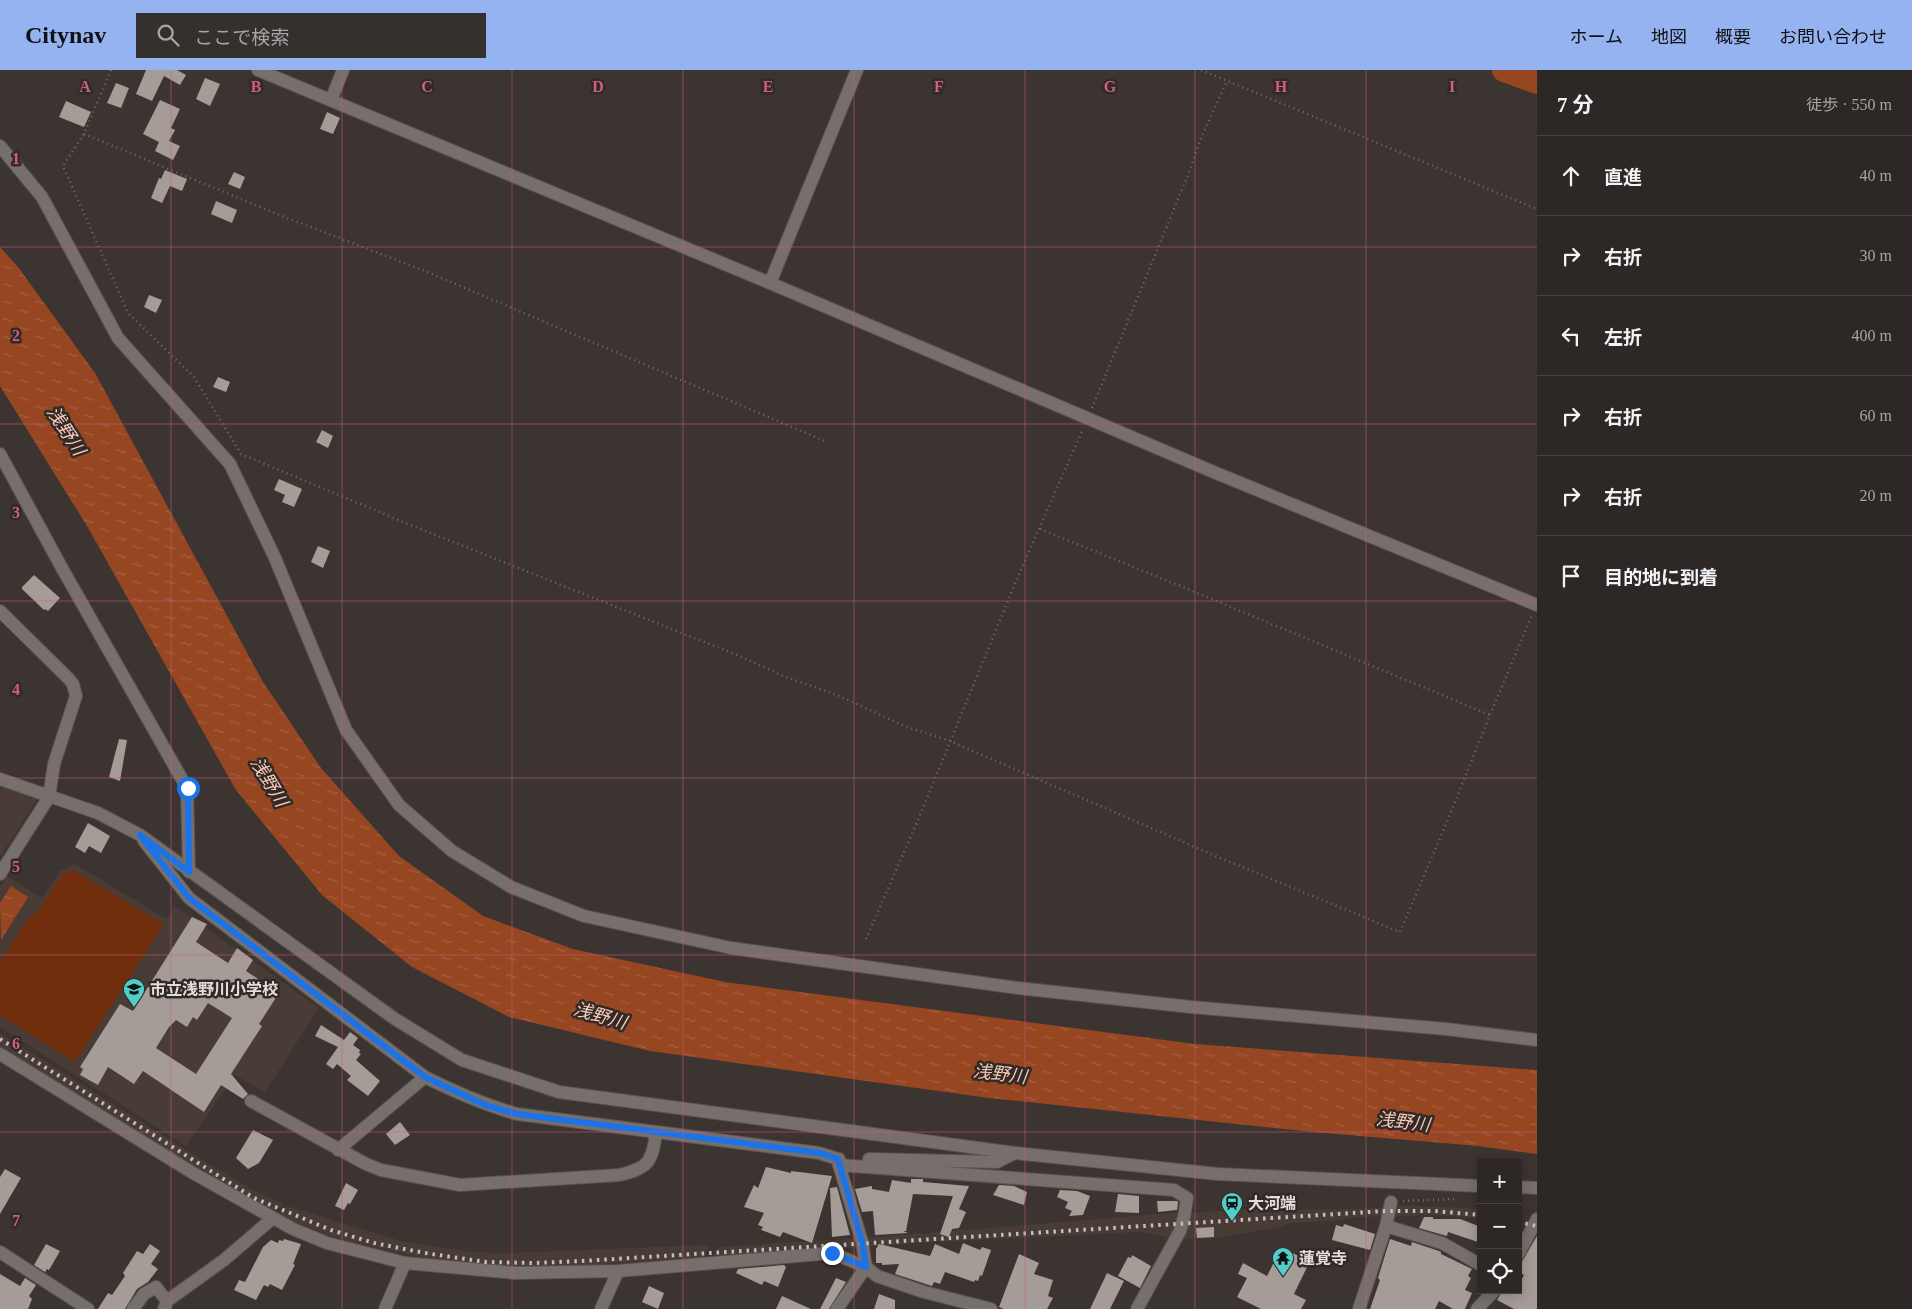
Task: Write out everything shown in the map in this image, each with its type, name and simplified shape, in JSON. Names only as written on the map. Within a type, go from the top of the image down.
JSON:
[{"type":"street","points":[[258,70],[1537,605]]},
{"type":"street","points":[[330,100],[343,70]]},
{"type":"street","points":[[770,283],[857,70]]},
{"type":"street","points":[[0,146],[42,197],[118,338],[230,464],[275,558],[346,730],[400,805],[452,851],[511,887],[584,916],[731,948],[1028,989],[1191,1007],[1446,1029],[1537,1040]]},
{"type":"street","points":[[0,454],[63,570],[188,788],[189,872]]},
{"type":"street","points":[[0,611],[68,678],[73,684],[76,696],[54,764],[49,797],[0,874]]},
{"type":"street","points":[[0,779],[98,813],[140,835],[395,1019],[462,1060],[559,1092],[1015,1153],[1218,1174],[1477,1186]]},
{"type":"street","points":[[140,835],[189,898],[425,1077],[485,1105],[517,1114],[820,1153],[838,1162],[1174,1190],[1187,1198],[1180,1231],[1137,1309]]},
{"type":"street","points":[[0,1054],[193,1173],[293,1229],[327,1243],[405,1263],[515,1273],[618,1271],[832,1253],[866,1267],[877,1276],[924,1292],[991,1309]]},
{"type":"street","points":[[338,1150],[425,1077]]},
{"type":"street","points":[[251,1101],[338,1150],[381,1170],[460,1185],[618,1175],[632,1172],[645,1165],[653,1155],[656,1133]]},
{"type":"street","points":[[838,1162],[996,1162],[1015,1153]]},
{"type":"street","points":[[838,1162],[862,1242],[866,1267],[838,1309]]},
{"type":"street","points":[[1522,1188],[1537,1188]]},
{"type":"street","points":[[1359,1309],[1386,1226],[1391,1202]]},
{"type":"street","points":[[133,1309],[144,1294],[156,1287],[166,1305],[224,1260],[273,1218]]},
{"type":"street","points":[[1521,1249],[1537,1219]]},
{"type":"street","points":[[1386,1226],[1442,1243],[1477,1263]]},
{"type":"street","points":[[0,1252],[88,1309]]},
{"type":"street","points":[[385,1309],[405,1263]]},
{"type":"street","points":[[601,1309],[618,1271]]},
{"type":"street","points":[[1476,1309],[1491,1294]]},
{"type":"path","points":[[111,70],[84,134],[63,166],[128,313],[194,377],[241,454],[408,524],[742,657],[783,676],[837,695],[906,726],[950,741],[1225,860],[1400,932],[1537,605]]},
{"type":"path","points":[[1201,70],[1537,209]]},
{"type":"path","points":[[866,939],[1088,418],[1188,175],[1201,138],[1227,81]]},
{"type":"path","points":[[84,134],[282,216],[424,272],[827,442]]},
{"type":"path","points":[[1040,529],[1490,715]]},
{"type":"path","points":[[1391,1202],[1461,1198]]},
{"type":"shaded area","points":[[2,788],[37,799],[0,857],[0,790]]},
{"type":"shaded area","points":[[75,864],[166,919],[175,906],[319,1008],[265,1092],[235,1075],[186,1146],[0,1027],[0,887],[7,876],[42,898],[60,871]]},
{"type":"shaded area","points":[[73,870],[164,924],[75,1062],[0,1015],[0,962],[27,920],[38,911],[63,873]]},
{"type":"shaded area","points":[[0,1033],[191,1153],[256,1192],[284,1204],[273,1214],[91,1105],[0,1048]]},
{"type":"shaded area","points":[[1398,1205],[1477,1209],[1477,1218],[1435,1215],[1358,1217],[1333,1221],[1292,1223],[1216,1238],[1180,1239],[1139,1232],[932,1242],[712,1258],[718,1247],[865,1238],[1183,1212],[1257,1208],[1258,1213],[1385,1208]]},
{"type":"shaded area","points":[[287,1206],[401,1241],[472,1252],[505,1253],[710,1246],[704,1257],[587,1265],[502,1267],[433,1260],[347,1241],[276,1215]]},
{"type":"water","name":"浅野川","points":[[0,247],[18,267],[95,373],[263,682],[321,768],[399,856],[483,916],[573,949],[725,982],[1195,1044],[1537,1070],[1537,1154],[1478,1146],[1313,1132],[989,1098],[650,1051],[509,1017],[412,967],[322,895],[236,790],[87,526],[0,386]]},
{"type":"water","points":[[11,886],[28,897],[1,940],[0,903]]},
{"type":"building","points":[[146,70],[177,70],[186,75],[180,85],[164,76],[152,101],[136,94]]},
{"type":"building","points":[[205,78],[220,84],[210,106],[196,99]]},
{"type":"building","points":[[116,83],[129,88],[121,108],[107,103]]},
{"type":"building","points":[[160,100],[180,109],[171,128],[175,130],[169,141],[180,146],[173,160],[155,151],[159,142],[143,134]]},
{"type":"building","points":[[66,101],[91,112],[84,127],[59,117]]},
{"type":"building","points":[[327,112],[340,118],[333,134],[320,129]]},
{"type":"building","points":[[165,170],[187,179],[182,191],[170,186],[162,203],[151,198],[159,178],[161,179]]},
{"type":"building","points":[[234,172],[245,177],[240,189],[228,184]]},
{"type":"building","points":[[216,201],[237,210],[232,223],[211,214]]},
{"type":"building","points":[[149,295],[162,300],[156,313],[144,307]]},
{"type":"building","points":[[218,377],[230,382],[226,392],[213,387]]},
{"type":"building","points":[[322,430],[333,436],[328,448],[316,442]]},
{"type":"building","points":[[279,479],[302,489],[294,507],[282,502],[285,495],[274,490]]},
{"type":"building","points":[[318,546],[330,551],[323,568],[311,562]]},
{"type":"building","points":[[34,575],[60,598],[48,611],[44,610],[22,589]]},
{"type":"building","points":[[119,739],[127,740],[120,781],[109,777]]},
{"type":"building","points":[[88,823],[110,836],[101,853],[89,846],[85,853],[75,847]]},
{"type":"building","points":[[192,917],[207,924],[196,942],[228,963],[237,948],[253,960],[246,971],[278,992],[259,1024],[262,1026],[231,1074],[248,1094],[243,1099],[221,1085],[204,1112],[143,1071],[134,1084],[108,1067],[98,1085],[80,1075],[83,1069],[80,1067],[120,1004],[133,1011]],"holes":[[[208,1003],[232,1018],[196,1074],[156,1048],[169,1027],[176,1020],[187,1027],[193,1017],[197,1020]]]},
{"type":"building","points":[[321,1025],[344,1040],[350,1032],[358,1038],[353,1045],[360,1050],[359,1053],[361,1054],[356,1060],[380,1081],[368,1096],[347,1080],[351,1076],[337,1064],[333,1069],[326,1064],[338,1047],[315,1036]]},
{"type":"building","points":[[400,1122],[410,1135],[395,1145],[386,1134]]},
{"type":"building","points":[[253,1130],[273,1140],[259,1163],[248,1169],[236,1158]]},
{"type":"building","points":[[766,1167],[791,1173],[791,1171],[832,1176],[812,1243],[783,1232],[780,1237],[761,1230],[763,1227],[758,1225],[764,1213],[744,1207],[754,1185],[758,1188]]},
{"type":"building","points":[[5,1169],[21,1178],[0,1214],[0,1177]]},
{"type":"building","points":[[911,1179],[923,1179],[923,1182],[969,1186],[959,1209],[966,1212],[959,1228],[952,1229],[949,1237],[940,1234],[953,1196],[913,1194],[906,1231],[903,1231],[908,1233],[875,1235],[873,1211],[862,1212],[855,1189],[872,1186],[872,1189],[889,1192],[892,1180],[911,1183]]},
{"type":"building","points":[[346,1183],[358,1190],[344,1210],[335,1206]]},
{"type":"building","points":[[999,1185],[1014,1186],[1027,1192],[1024,1205],[993,1195]]},
{"type":"building","points":[[837,1187],[850,1235],[832,1237],[830,1188]]},
{"type":"building","points":[[1060,1190],[1077,1191],[1090,1196],[1083,1215],[1069,1216],[1072,1211],[1065,1208],[1068,1202],[1057,1197]]},
{"type":"building","points":[[1118,1194],[1139,1196],[1139,1213],[1115,1212]]},
{"type":"building","points":[[1157,1201],[1177,1201],[1177,1210],[1158,1212]]},
{"type":"building","points":[[1424,1217],[1460,1219],[1477,1225],[1477,1242],[1448,1232],[1447,1236],[1419,1228]]},
{"type":"building","points":[[1344,1224],[1375,1234],[1370,1250],[1332,1240],[1336,1225],[1343,1227]]},
{"type":"building","points":[[1214,1227],[1214,1237],[1197,1238],[1196,1228]]},
{"type":"building","points":[[1537,1236],[1537,1309],[1514,1309],[1497,1300],[1501,1294],[1522,1294],[1522,1279],[1524,1275],[1522,1274],[1522,1261]]},
{"type":"building","points":[[284,1239],[301,1244],[293,1264],[295,1265],[282,1290],[270,1284],[268,1287],[264,1285],[256,1300],[234,1290],[239,1280],[245,1282],[263,1247],[271,1240],[278,1243],[279,1240],[283,1241]]},
{"type":"building","points":[[1390,1239],[1411,1246],[1412,1242],[1439,1251],[1441,1254],[1472,1269],[1468,1276],[1471,1278],[1465,1290],[1472,1293],[1465,1309],[1453,1309],[1439,1301],[1435,1309],[1370,1309],[1380,1280],[1378,1278]]},
{"type":"building","points":[[963,1243],[980,1250],[982,1247],[991,1250],[982,1276],[980,1275],[978,1281],[975,1280],[974,1282],[945,1272],[940,1284],[934,1282],[932,1286],[895,1274],[899,1264],[882,1265],[882,1263],[876,1263],[876,1249],[879,1244],[930,1256],[935,1244],[959,1254]]},
{"type":"building","points":[[46,1244],[60,1251],[49,1270],[47,1269],[45,1272],[34,1265]]},
{"type":"building","points":[[150,1244],[160,1251],[151,1264],[158,1269],[148,1282],[137,1289],[125,1309],[98,1309],[108,1293],[112,1295],[125,1276],[123,1273],[137,1251],[143,1254]]},
{"type":"building","points":[[1281,1248],[1310,1261],[1294,1294],[1306,1300],[1301,1309],[1261,1309],[1237,1297],[1247,1278],[1238,1274],[1243,1263],[1267,1276]]},
{"type":"building","points":[[1019,1254],[1039,1263],[1034,1274],[1053,1280],[1048,1296],[1053,1298],[1047,1309],[1004,1309],[999,1307]]},
{"type":"building","points":[[1132,1255],[1151,1266],[1140,1288],[1118,1276],[1128,1257],[1131,1258]]},
{"type":"building","points":[[784,1265],[786,1267],[778,1287],[764,1281],[762,1285],[736,1273],[738,1269]]},
{"type":"building","points":[[1107,1273],[1124,1281],[1110,1309],[1090,1309]]},
{"type":"building","points":[[0,1274],[20,1286],[25,1278],[36,1285],[29,1296],[32,1299],[28,1309],[0,1309]]},
{"type":"building","points":[[836,1278],[846,1282],[829,1309],[820,1309]]},
{"type":"building","points":[[649,1286],[664,1293],[658,1309],[642,1302]]},
{"type":"building","points":[[879,1294],[895,1300],[895,1309],[874,1309]]},
{"type":"building","points":[[782,1296],[811,1309],[776,1309]]},
{"type":"waterway","points":[[1504,70],[1537,82]]},
{"type":"railway","points":[[0,1039],[254,1198],[331,1230],[374,1243],[486,1262],[582,1261],[1385,1211],[1435,1211],[1477,1215]]},
{"type":"railway","points":[[1522,1223],[1537,1226]]},
{"type":"place","name":"市立浅野川小学校","points":[[134,1008]]},
{"type":"place","name":"大河端","points":[[1232,1222]]},
{"type":"place","name":"蓮覚寺","points":[[1283,1277]]},
{"type":"route","points":[[188,788],[189,872],[140,835],[189,898],[425,1077],[485,1105],[517,1114],[820,1153],[838,1159],[862,1242],[866,1267],[832,1253]]}]
